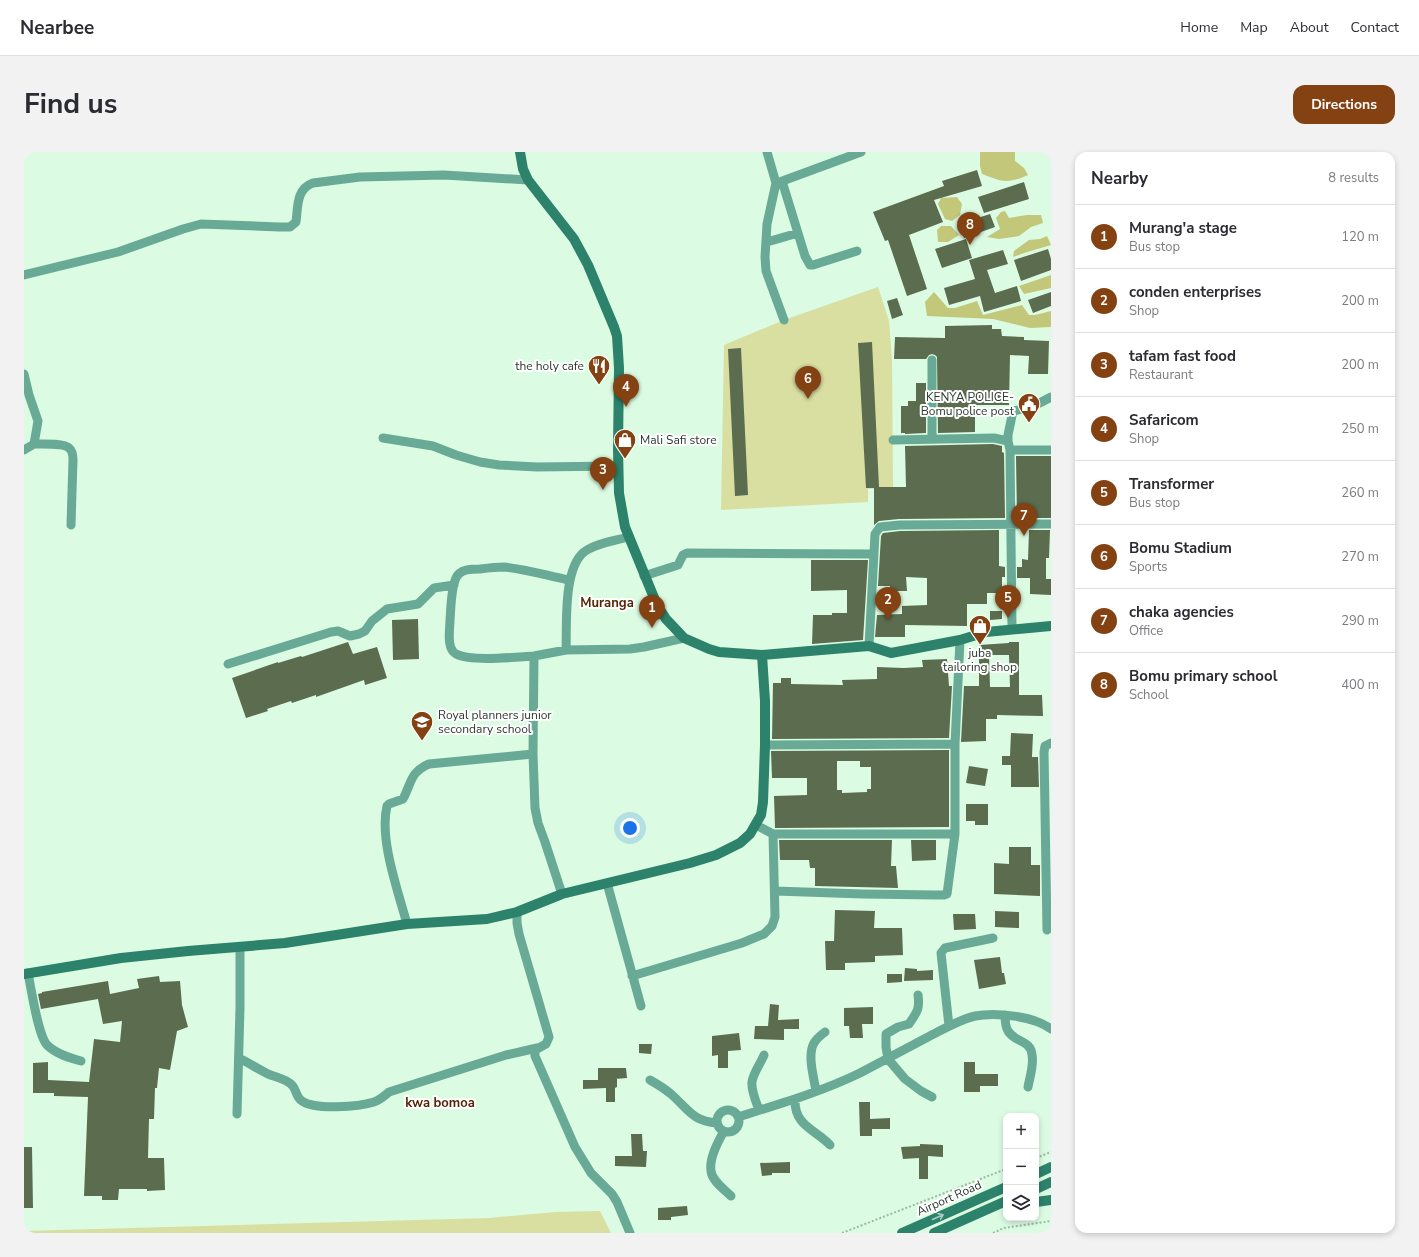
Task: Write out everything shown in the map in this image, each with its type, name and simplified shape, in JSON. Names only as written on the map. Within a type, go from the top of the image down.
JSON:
[{"type":"street","points":[[520,152],[523,168],[528,180],[574,239],[588,264],[609,312],[617,336],[619,368],[618,466],[621,510],[628,537],[652,596],[661,612],[684,638],[719,652],[762,655],[869,646],[891,653],[960,640],[986,632],[1051,626]]},
{"type":"street","points":[[767,152],[798,232],[805,256],[810,264],[813,265],[857,251]]},
{"type":"street","points":[[779,182],[861,152]]},
{"type":"street","points":[[24,275],[118,252],[201,224],[279,228],[290,226],[296,222],[299,195],[301,191],[308,184],[313,183],[360,177],[444,175],[528,180]]},
{"type":"street","points":[[779,182],[768,217],[765,257],[766,271],[784,320]]},
{"type":"street","points":[[767,242],[798,232]]},
{"type":"street","points":[[932,360],[932,439]]},
{"type":"street","points":[[24,374],[38,421],[34,444]]},
{"type":"street","points":[[1012,629],[1008,435],[1011,416],[1013,411],[1025,410],[1041,403],[1051,396]]},
{"type":"street","points":[[383,438],[433,446],[462,457],[499,465],[537,467],[618,466]]},
{"type":"street","points":[[893,440],[994,438],[1009,445],[1051,450]]},
{"type":"street","points":[[24,450],[34,444],[65,446],[70,449],[73,460],[71,525]]},
{"type":"street","points":[[869,646],[874,534],[880,527],[900,525],[1051,524]]},
{"type":"street","points":[[566,650],[570,580],[579,557],[585,551],[595,546],[628,537]]},
{"type":"street","points":[[644,576],[678,565],[683,555],[686,553],[873,554]]},
{"type":"street","points":[[570,580],[515,568],[503,567],[468,569],[461,572],[456,577],[451,605],[451,648],[454,653],[474,658],[534,656],[566,650],[630,649],[684,638]]},
{"type":"street","points":[[228,664],[331,632],[338,631],[347,635],[355,636],[365,631],[372,621],[387,609],[418,604],[434,588],[454,585]]},
{"type":"street","points":[[775,891],[944,895],[948,892],[955,834],[955,744],[960,640]]},
{"type":"street","points":[[81,1061],[64,1056],[47,1044],[40,1026],[26,974],[121,958],[297,941],[407,924],[487,919],[517,912],[562,894],[690,863],[716,855],[740,843],[750,834],[756,825],[761,815],[763,802],[765,700],[762,655]]},
{"type":"street","points":[[534,656],[533,754],[535,808],[538,823],[546,842],[562,894]]},
{"type":"street","points":[[1047,930],[1044,752],[1045,746],[1051,743]]},
{"type":"street","points":[[765,745],[955,744]]},
{"type":"street","points":[[407,924],[390,858],[386,833],[387,806],[403,798],[414,773],[419,768],[429,764],[533,754]]},
{"type":"street","points":[[756,825],[772,834],[955,834]]},
{"type":"street","points":[[632,976],[742,944],[764,934],[774,923],[775,891],[772,834]]},
{"type":"street","points":[[607,882],[641,1006]]},
{"type":"street","points":[[239,1058],[268,1074],[290,1082],[295,1086],[300,1100],[306,1104],[323,1106],[354,1106],[374,1102],[389,1092],[546,1044],[549,1037],[519,934],[517,912]]},
{"type":"street","points":[[949,1026],[941,953],[945,948],[993,938]]},
{"type":"street","points":[[237,1114],[240,947]]},
{"type":"street","points":[[918,995],[919,1006],[910,1024],[898,1027],[886,1034],[886,1047],[888,1059],[894,1064],[905,1079],[932,1097]]},
{"type":"street","points":[[1005,1015],[1008,1032],[1027,1044],[1031,1049],[1032,1063],[1028,1087]]},
{"type":"street","points":[[738,1117],[795,1099],[840,1082],[888,1059],[949,1026],[975,1016],[1005,1015],[1024,1018],[1051,1029]]},
{"type":"street","points":[[816,1091],[810,1056],[811,1048],[817,1038],[825,1032]]},
{"type":"street","points":[[537,1048],[535,1050],[535,1056],[569,1134],[591,1173],[612,1194],[617,1202],[630,1233]]},
{"type":"street","points":[[759,1110],[752,1083],[753,1077],[764,1055]]},
{"type":"street","points":[[650,1080],[672,1095],[687,1112],[706,1122],[717,1123]]},
{"type":"street","points":[[795,1099],[798,1117],[802,1123],[821,1136],[830,1145]]},
{"type":"street","points":[[724,1111],[732,1111],[738,1117],[738,1123],[731,1131],[724,1131],[717,1123],[718,1116],[724,1111]]},
{"type":"street","points":[[724,1131],[717,1143],[713,1155],[711,1170],[714,1178],[731,1196]]},
{"type":"street","points":[[1039,1173],[1051,1167]]},
{"type":"street","points":[[1039,1188],[1051,1182]]},
{"type":"street","name":"Airport Road","points":[[902,1233],[1003,1188]]},
{"type":"street","points":[[1039,1202],[1051,1200]]},
{"type":"street","points":[[934,1233],[1003,1202]]},
{"type":"street","points":[[992,1207],[1003,1206]]},
{"type":"path","points":[[1039,1157],[1051,1152]]},
{"type":"path","points":[[842,1233],[1003,1170]]},
{"type":"path","points":[[993,1233],[1004,1228],[1051,1221]]},
{"type":"green space","points":[[980,152],[1015,152],[1015,161],[1024,168],[1028,175],[1015,180],[1005,181],[982,174],[980,166]]},
{"type":"green space","points":[[957,197],[962,204],[960,215],[952,221],[945,219],[938,204],[941,198]]},
{"type":"green space","points":[[1005,211],[1009,218],[1027,215],[1041,215],[1043,223],[1031,227],[1019,236],[999,239],[987,237],[1000,229],[996,218],[1001,212]]},
{"type":"green space","points":[[941,226],[951,226],[959,235],[948,242],[938,242],[937,230]]},
{"type":"green space","points":[[1047,236],[1051,245],[1013,257],[1014,251],[1029,240],[1040,239]]},
{"type":"green space","points":[[1051,275],[1051,288],[1024,294],[1019,286]]},
{"type":"green space","points":[[878,287],[889,321],[892,359],[893,487],[868,489],[868,502],[721,510],[724,345],[784,320]]},
{"type":"green space","points":[[934,292],[948,308],[955,308],[977,301],[983,315],[1022,305],[1029,315],[1051,311],[1051,327],[1030,328],[993,319],[927,316],[925,302]]},
{"type":"green space","points":[[600,1211],[611,1233],[24,1233],[24,1231],[489,1218],[556,1212]]},
{"type":"building","points":[[977,170],[982,186],[934,200],[943,222],[909,235],[927,289],[907,296],[888,240],[885,241],[873,212],[944,186],[942,181]]},
{"type":"building","points":[[1024,182],[1029,199],[984,213],[978,197]]},
{"type":"building","points":[[990,214],[995,227],[964,238],[959,224]]},
{"type":"building","points":[[966,239],[972,258],[942,268],[935,249]]},
{"type":"building","points":[[1048,249],[1051,259],[1051,270],[1021,281],[1014,260]]},
{"type":"building","points":[[1003,250],[1008,264],[987,270],[995,293],[1017,286],[1021,301],[984,312],[980,296],[949,305],[944,288],[975,279],[969,260]]},
{"type":"building","points":[[1051,292],[1051,306],[1033,313],[1028,300]]},
{"type":"building","points":[[897,298],[903,315],[892,319],[887,301]]},
{"type":"building","points":[[992,325],[992,329],[1001,329],[1002,336],[1024,337],[1024,340],[1049,341],[1048,374],[1028,374],[1029,356],[1010,355],[1009,405],[975,405],[975,432],[938,433],[937,357],[932,354],[926,359],[894,359],[895,337],[945,338],[945,326]]},
{"type":"building","points":[[872,342],[879,487],[906,487],[905,446],[993,444],[1002,446],[1002,452],[1004,453],[1005,518],[899,519],[879,521],[874,525],[874,488],[866,488],[858,343]]},
{"type":"building","points":[[741,348],[748,495],[735,496],[728,349]]},
{"type":"building","points":[[916,383],[926,383],[926,433],[901,433],[901,406],[908,406],[908,401],[916,401]]},
{"type":"building","points":[[1016,456],[1051,456],[1051,518],[1017,518]]},
{"type":"building","points":[[999,530],[999,566],[1005,567],[1005,577],[1002,577],[1002,593],[987,593],[987,604],[967,604],[967,626],[905,625],[905,637],[875,637],[877,615],[902,614],[902,606],[927,605],[927,578],[906,577],[907,591],[890,591],[890,586],[878,586],[881,536],[883,533],[900,531]]},
{"type":"building","points":[[1029,530],[1050,530],[1049,558],[1046,558],[1046,579],[1051,579],[1051,595],[1030,594],[1030,578],[1017,578],[1017,567],[1022,567],[1022,559],[1028,560]]},
{"type":"building","points":[[811,560],[868,560],[863,640],[812,644],[813,615],[847,613],[847,590],[811,591]]},
{"type":"building","points":[[990,611],[1002,611],[1002,619],[990,620]]},
{"type":"building","points":[[418,619],[419,659],[393,660],[392,620]]},
{"type":"building","points":[[348,642],[353,654],[377,647],[387,678],[365,685],[364,680],[316,697],[316,695],[292,703],[291,701],[267,709],[268,711],[246,718],[232,678],[278,662],[302,657]]},
{"type":"building","points":[[1019,642],[1019,695],[1042,695],[1043,716],[997,715],[997,719],[986,719],[986,741],[961,742],[964,686],[979,686],[979,645]],"holes":[[[989,655],[1009,655],[1010,687],[990,687]]]},
{"type":"building","points":[[947,659],[949,686],[952,686],[949,738],[772,739],[773,683],[781,683],[781,678],[791,678],[791,684],[843,685],[842,680],[877,679],[877,667],[923,667],[922,660]]},
{"type":"building","points":[[1011,733],[1033,734],[1032,757],[1038,757],[1039,787],[1011,787],[1011,765],[1002,765],[1002,756],[1010,756]]},
{"type":"building","points":[[949,750],[949,827],[775,828],[774,796],[807,795],[807,778],[772,778],[771,751]],"holes":[[[837,761],[860,761],[860,767],[871,767],[871,789],[867,789],[867,792],[842,793],[842,790],[837,790]]]},
{"type":"building","points":[[969,766],[988,769],[985,786],[966,783]]},
{"type":"building","points":[[966,804],[988,804],[988,825],[975,825],[975,821],[966,821]]},
{"type":"building","points":[[779,840],[892,840],[891,866],[896,866],[898,888],[815,886],[815,868],[810,868],[809,860],[780,860]]},
{"type":"building","points":[[911,840],[936,840],[936,860],[912,861]]},
{"type":"building","points":[[1009,847],[1031,847],[1031,865],[1040,865],[1040,896],[994,894],[994,863],[1009,864]]},
{"type":"building","points":[[835,910],[875,911],[874,928],[902,928],[903,955],[875,956],[875,962],[845,963],[845,970],[826,970],[825,941],[834,941]]},
{"type":"building","points":[[995,911],[1019,912],[1019,928],[995,927]]},
{"type":"building","points":[[953,914],[975,914],[976,929],[954,930]]},
{"type":"building","points":[[1000,957],[1002,973],[1004,973],[1006,984],[979,989],[974,960]]},
{"type":"building","points":[[905,968],[917,969],[917,971],[933,970],[933,980],[904,981]]},
{"type":"building","points":[[887,974],[902,974],[902,982],[887,983]]},
{"type":"building","points":[[159,976],[160,982],[180,981],[182,1005],[188,1027],[177,1031],[170,1070],[159,1068],[157,1088],[155,1088],[154,1119],[149,1119],[148,1158],[164,1158],[165,1190],[147,1191],[147,1189],[119,1189],[118,1200],[102,1200],[102,1196],[84,1196],[88,1097],[54,1096],[54,1093],[33,1093],[33,1063],[48,1062],[48,1080],[89,1082],[94,1039],[120,1042],[122,1021],[103,1024],[98,999],[41,1009],[38,994],[42,992],[108,981],[110,994],[139,988],[137,979]]},
{"type":"building","points":[[770,1004],[779,1005],[778,1020],[799,1019],[799,1029],[784,1029],[784,1040],[754,1039],[755,1026],[768,1026]]},
{"type":"building","points":[[873,1007],[873,1024],[862,1024],[863,1038],[850,1038],[849,1026],[844,1026],[844,1008]]},
{"type":"building","points":[[739,1033],[741,1050],[728,1051],[728,1068],[718,1068],[718,1055],[712,1056],[712,1036]]},
{"type":"building","points":[[639,1044],[652,1044],[651,1054],[639,1053]]},
{"type":"building","points":[[964,1062],[975,1062],[975,1074],[998,1074],[998,1086],[980,1086],[980,1092],[964,1092]]},
{"type":"building","points":[[598,1068],[626,1068],[627,1078],[615,1079],[617,1079],[617,1087],[615,1088],[615,1102],[606,1102],[606,1088],[583,1089],[583,1080],[598,1080]]},
{"type":"building","points":[[859,1102],[870,1102],[870,1119],[890,1118],[890,1129],[872,1129],[872,1136],[860,1136]]},
{"type":"building","points":[[631,1134],[642,1134],[643,1151],[647,1151],[646,1167],[615,1166],[615,1156],[632,1156]]},
{"type":"building","points":[[920,1144],[943,1145],[943,1157],[928,1156],[928,1179],[919,1179],[919,1158],[903,1159],[901,1147],[920,1146]]},
{"type":"building","points":[[24,1147],[32,1147],[33,1208],[24,1208]]},
{"type":"building","points":[[790,1162],[790,1173],[772,1173],[772,1175],[762,1176],[760,1163]]},
{"type":"building","points":[[687,1206],[688,1215],[671,1217],[671,1220],[658,1220],[658,1208]]},
{"type":"place","name":"Bomu primary school","points":[[970,245]]},
{"type":"place","name":"the holy cafe","points":[[599,386]]},
{"type":"place","name":"Bomu Stadium","points":[[808,399]]},
{"type":"place","name":"Safaricom","points":[[626,407]]},
{"type":"place","name":"KENYA POLICE- Bomu police post","points":[[1029,424]]},
{"type":"place","name":"Mali Safi store","points":[[625,460]]},
{"type":"place","name":"tafam fast food","points":[[603,490]]},
{"type":"place","name":"chaka agencies","points":[[1024,536]]},
{"type":"place","name":"Transformer","points":[[1008,618]]},
{"type":"place","name":"conden enterprises","points":[[888,620]]},
{"type":"place","name":"Murang'a stage","points":[[652,628]]},
{"type":"place","name":"juba tailoring shop","points":[[980,646]]},
{"type":"place","name":"Royal planners junior secondary school","points":[[422,742]]},
{"type":"district","name":"Muranga","points":[[607,602]]},
{"type":"district","name":"kwa bomoa","points":[[440,1102]]}]
